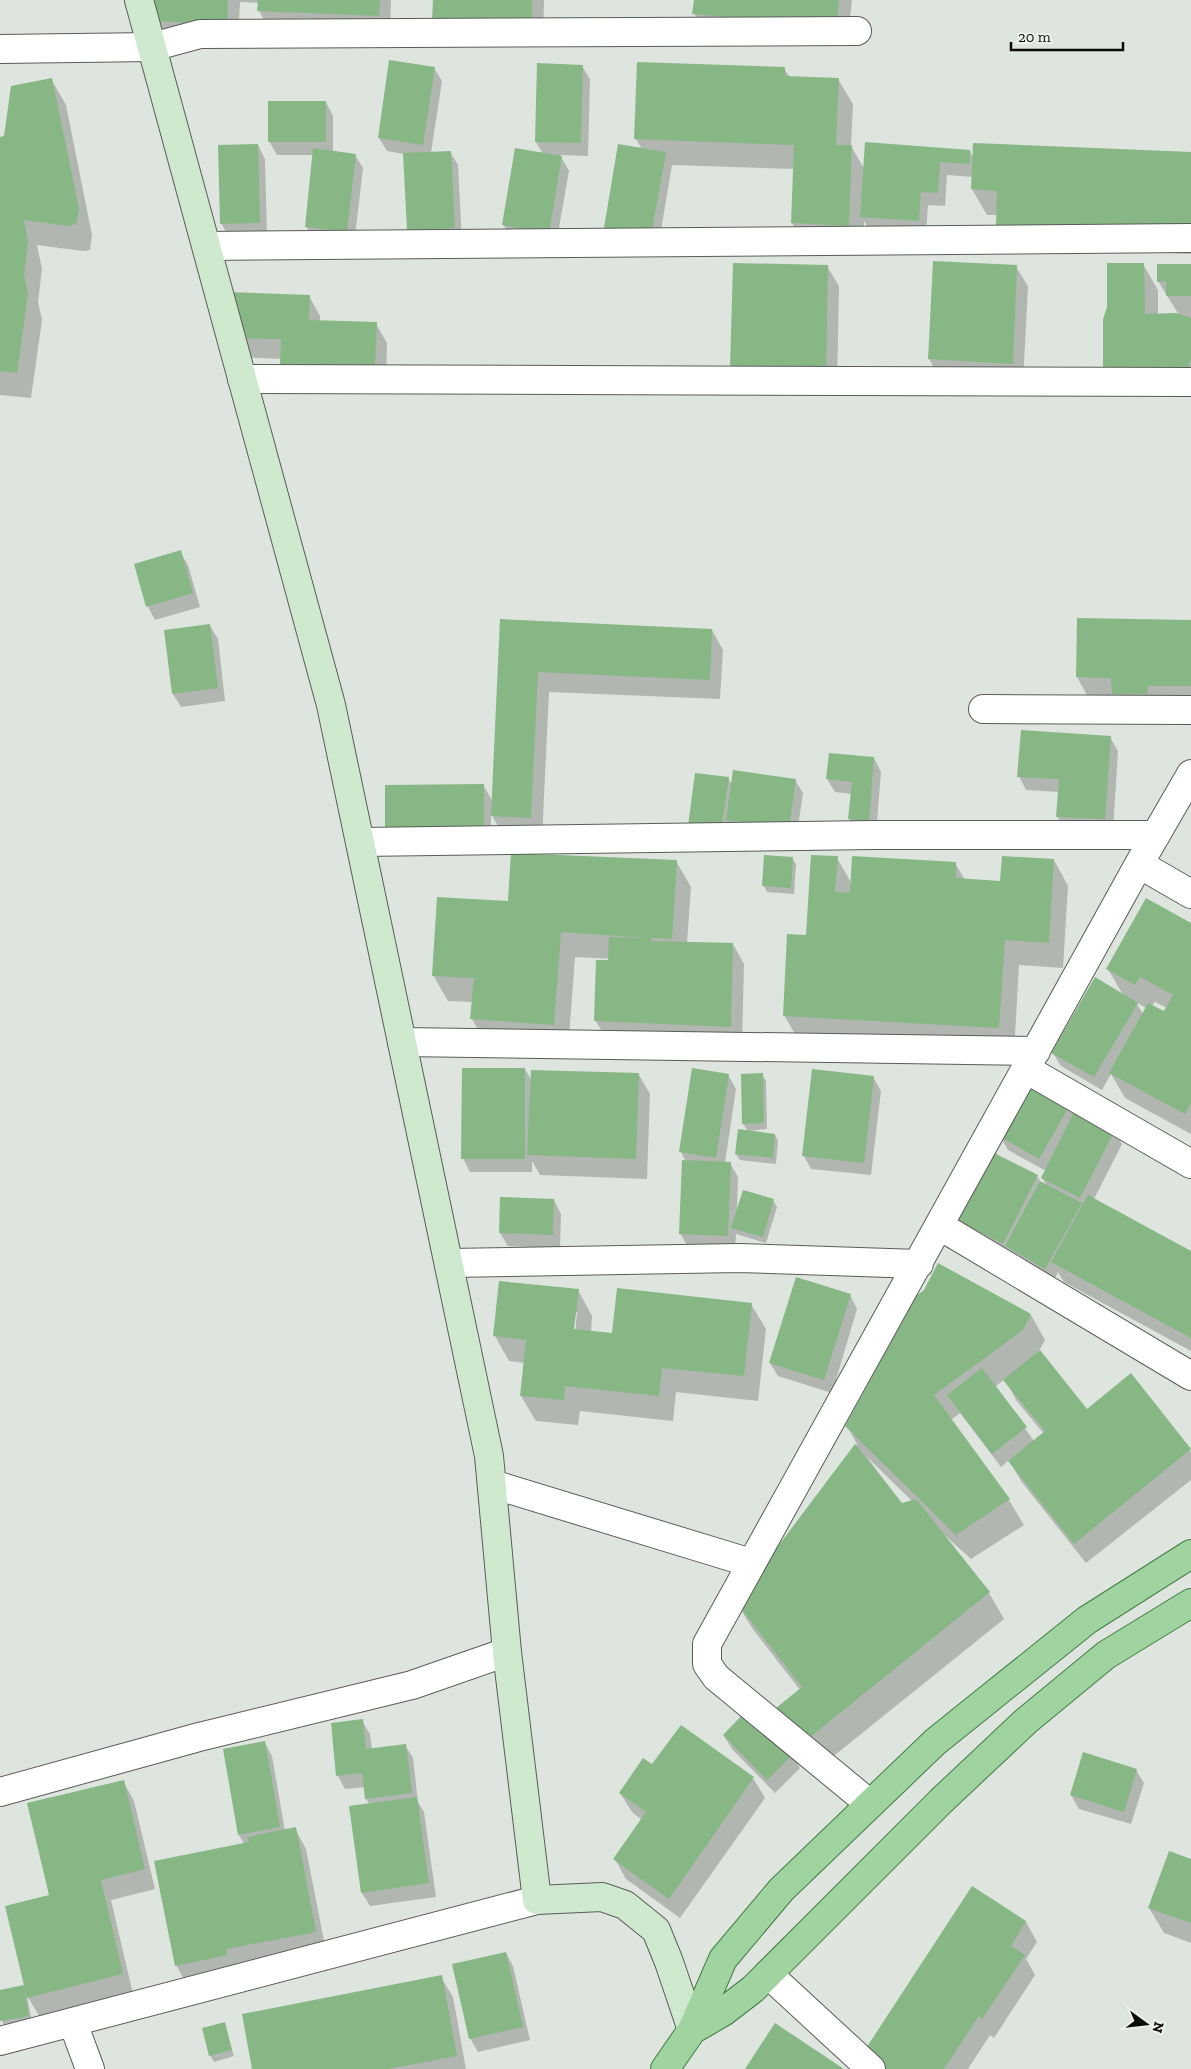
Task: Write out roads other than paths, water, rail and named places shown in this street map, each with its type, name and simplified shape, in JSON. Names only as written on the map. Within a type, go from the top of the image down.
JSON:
[{"type":"main road","points":[[665,2069],[692,2030],[723,1959],[781,1890],[934,1742],[1087,1620],[1191,1554]]},
{"type":"main road","points":[[692,2030],[723,2012],[753,1989],[941,1801],[1026,1721],[1106,1655],[1191,1603]]},
{"type":"street","points":[[140,0],[331,705],[490,1456],[508,1652],[537,1900]]},
{"type":"street","points":[[0,49],[152,47],[200,34],[857,31]]},
{"type":"street","points":[[206,246],[1191,238]]},
{"type":"street","points":[[242,379],[1191,382]]},
{"type":"street","points":[[983,709],[1191,710]]},
{"type":"street","points":[[870,1804],[716,1677],[707,1664],[707,1644],[1139,864],[1191,774]]},
{"type":"street","points":[[360,842],[874,835],[1156,835]]},
{"type":"street","points":[[1139,864],[1191,894]]},
{"type":"street","points":[[402,1042],[1031,1060],[1191,1164]]},
{"type":"street","points":[[940,1226],[1191,1376]]},
{"type":"street","points":[[449,1263],[739,1258],[919,1264]]},
{"type":"street","points":[[492,1484],[752,1563]]},
{"type":"street","points":[[0,1792],[199,1737],[412,1685],[508,1652]]},
{"type":"street","points":[[0,2041],[537,1900],[602,1897],[625,1905],[656,1930],[692,2030]]},
{"type":"street","points":[[768,1974],[871,2069]]},
{"type":"street","points":[[73,2023],[90,2069]]}]
